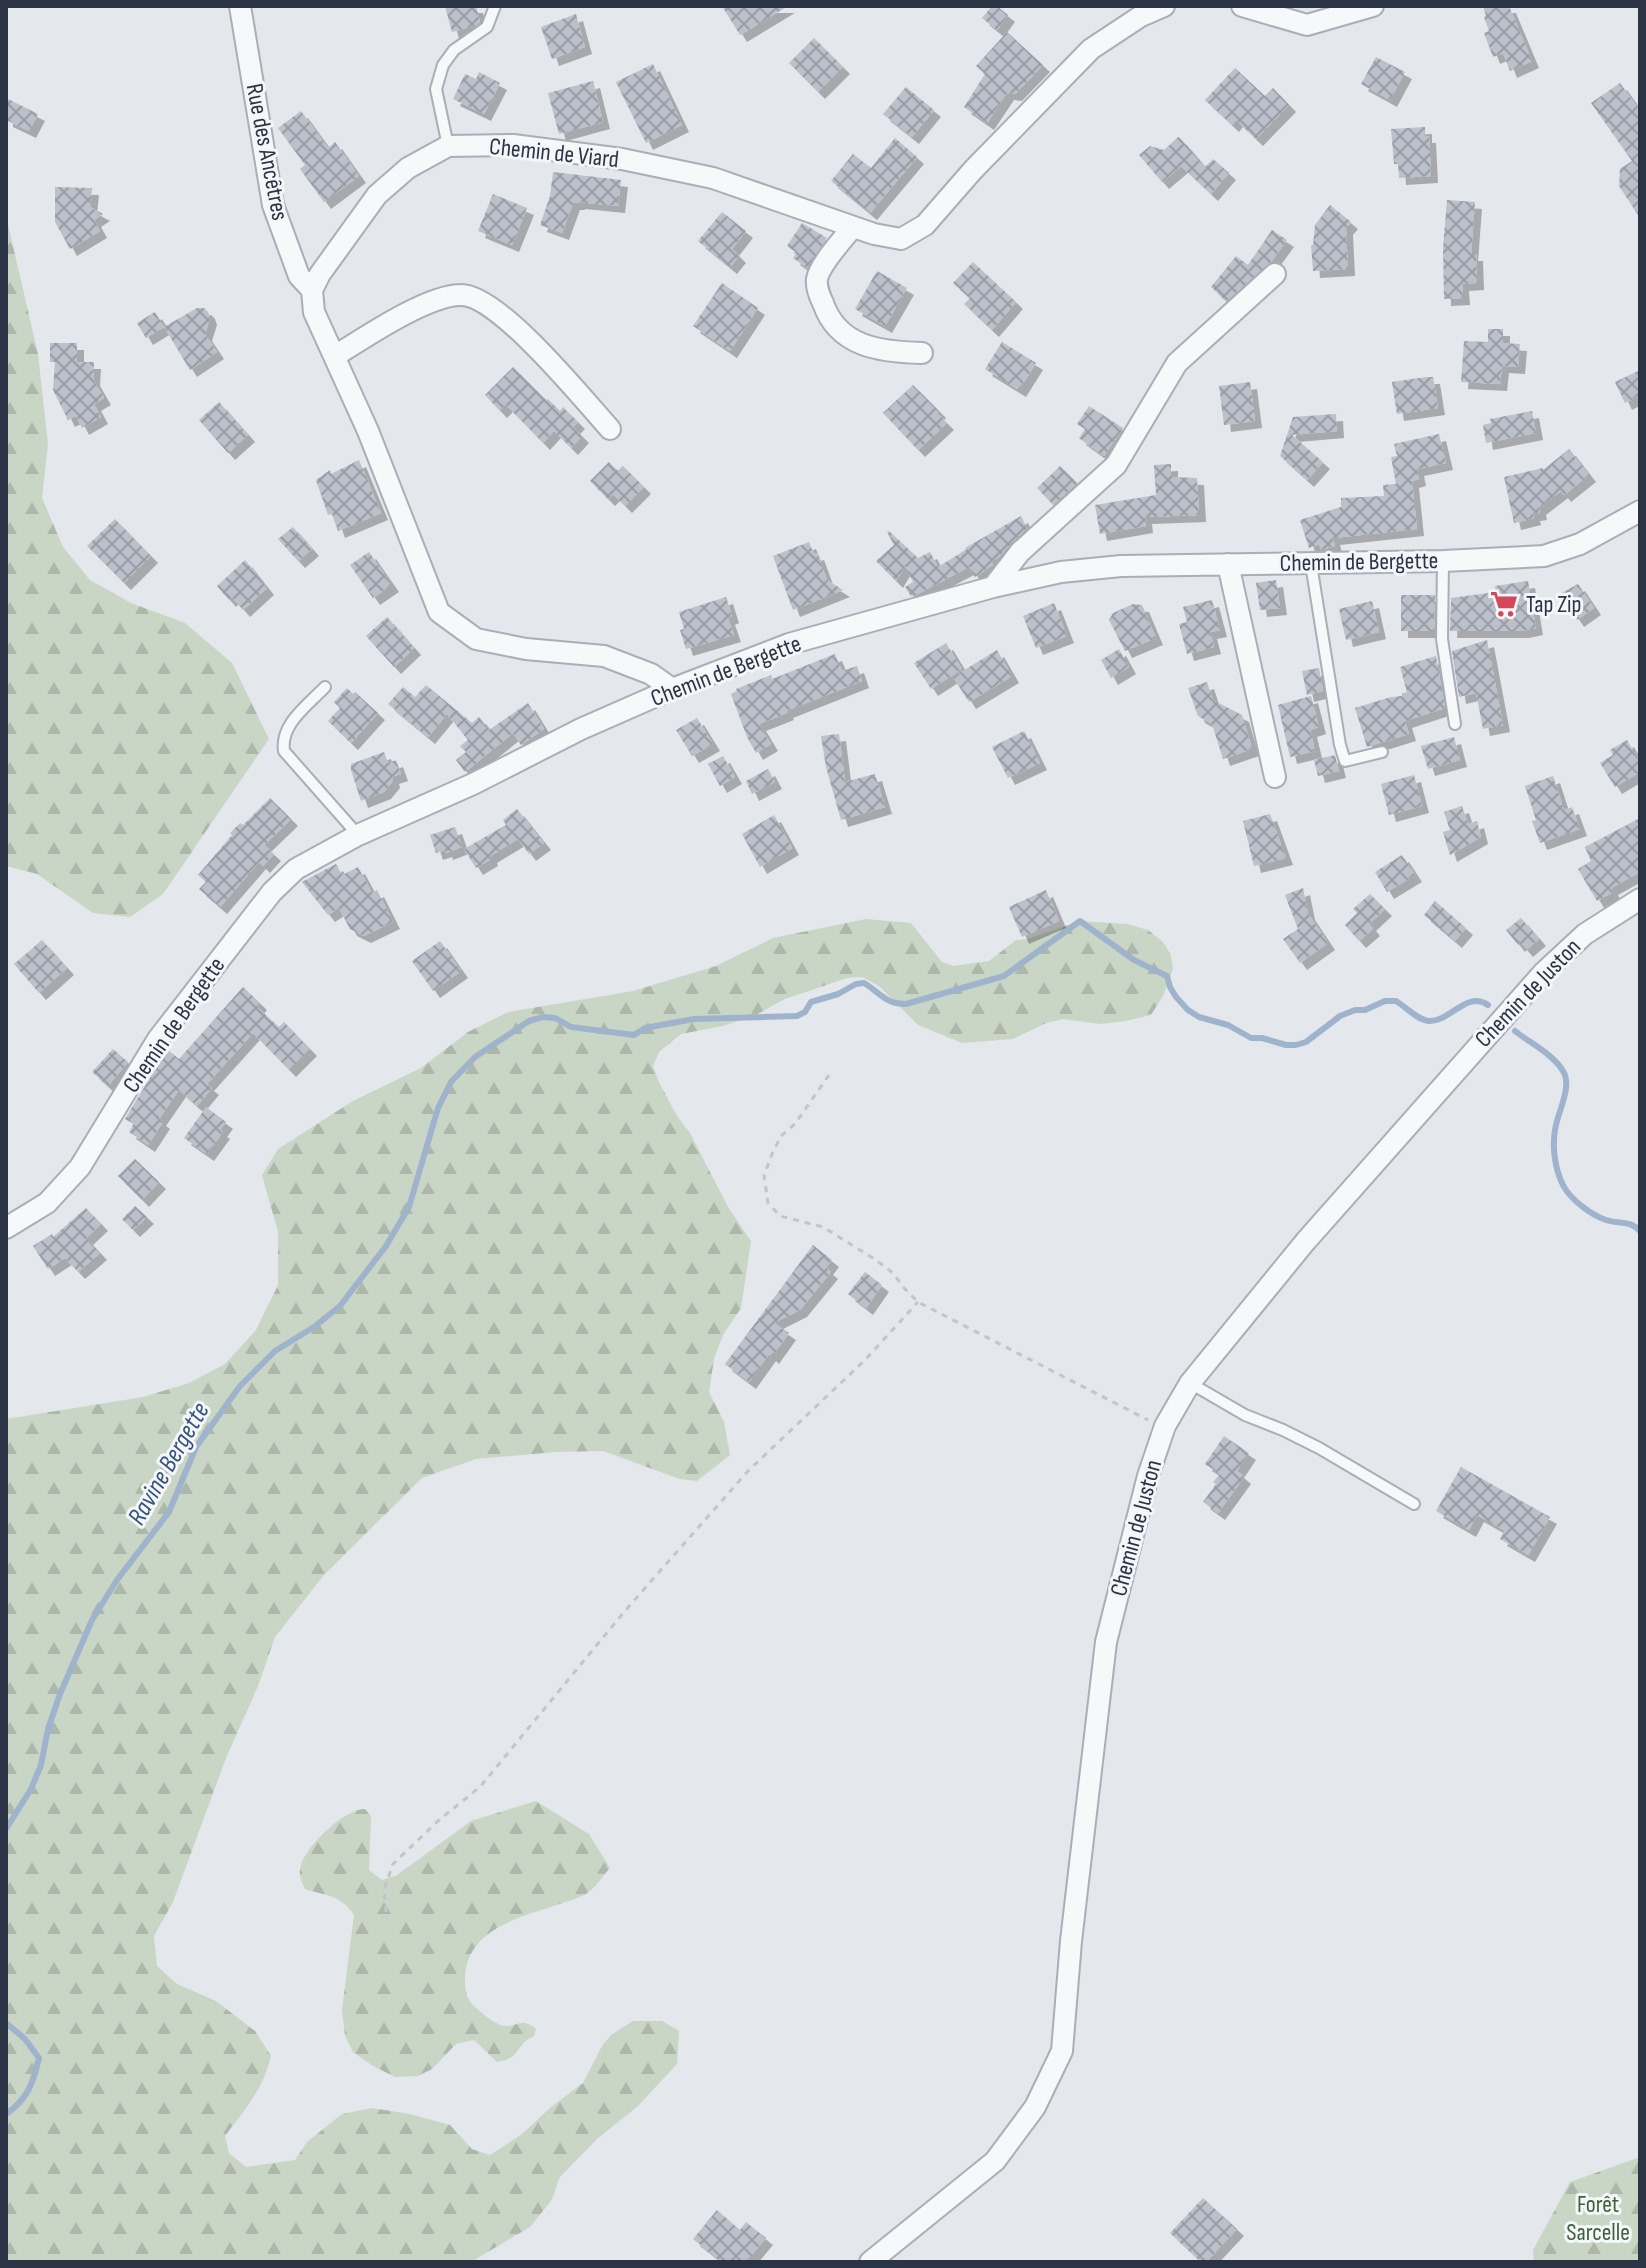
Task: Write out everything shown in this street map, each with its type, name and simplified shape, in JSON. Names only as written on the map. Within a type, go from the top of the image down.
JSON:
[{"type":"street","name":"Rue des Ancêtres","points":[[240,6],[273,205],[299,276],[312,290]]},
{"type":"street","name":"Chemin de Viard","points":[[312,290],[320,274],[377,195],[408,168],[448,146],[513,145],[622,159],[713,178],[874,234],[901,239],[925,225],[1091,49],[1141,16],[1164,6]]},
{"type":"street","points":[[1242,6],[1307,25],[1373,6]]},
{"type":"street","points":[[853,227],[828,257],[817,279],[828,319],[848,339],[893,352],[922,353]]},
{"type":"street","points":[[993,587],[1020,552],[1116,465],[1177,363],[1275,274]]},
{"type":"street","points":[[312,290],[314,312],[368,431],[439,612],[476,639],[526,649],[604,656],[651,674],[672,689]]},
{"type":"street","points":[[335,356],[389,323],[443,297],[464,294],[487,305],[539,350],[610,429]]},
{"type":"street","name":"Chemin de Bergette","points":[[6,1228],[47,1203],[80,1167],[158,1039],[272,892],[296,869],[358,835],[672,689],[789,644],[993,587],[1061,572],[1121,566],[1443,561],[1544,556],[1580,544],[1640,511]]},
{"type":"street","points":[[1228,564],[1275,777]]},
{"type":"street","name":"Chemin de Juston","points":[[870,2262],[995,2161],[1035,2107],[1062,2051],[1071,1941],[1106,1642],[1148,1476],[1165,1426],[1190,1383],[1305,1242],[1544,972],[1585,934],[1638,904]]},
{"type":"lane","points":[[448,146],[436,89],[443,65],[454,50],[487,27],[495,6]]},
{"type":"lane","points":[[1443,561],[1442,639],[1455,724]]},
{"type":"lane","points":[[1311,564],[1345,761],[1382,752]]},
{"type":"lane","points":[[325,687],[287,728],[284,751],[358,835]]},
{"type":"lane","points":[[1190,1383],[1245,1415],[1319,1448],[1414,1504]]},
{"type":"path","points":[[829,1075],[795,1124],[781,1136],[764,1176],[768,1203],[780,1216],[823,1227],[893,1273],[918,1302],[1081,1387],[1165,1426]]},
{"type":"path","points":[[386,1912],[384,1890],[393,1864],[439,1820],[480,1787],[624,1612],[748,1471],[865,1360],[918,1302]]},
{"type":"green space","points":[[6,216],[38,354],[48,444],[42,498],[63,547],[90,580],[131,603],[185,623],[232,663],[269,739],[163,894],[130,917],[93,913],[37,874],[6,866]]},
{"type":"green space","points":[[866,919],[911,923],[942,962],[953,966],[989,961],[1016,940],[1028,939],[1080,921],[1127,924],[1148,930],[1163,942],[1171,955],[1173,969],[1163,996],[1151,1015],[1126,1021],[1100,1024],[1063,1019],[1046,1023],[1013,1039],[962,1043],[918,1025],[879,986],[862,977],[847,978],[785,999],[754,1016],[723,1026],[681,1034],[659,1052],[653,1066],[659,1082],[690,1133],[728,1207],[751,1241],[741,1308],[723,1335],[714,1359],[709,1392],[724,1422],[730,1455],[697,1481],[680,1479],[603,1451],[476,1459],[422,1478],[324,1575],[275,1637],[173,1902],[154,1936],[157,1966],[177,1984],[216,2001],[255,2031],[271,2056],[258,2089],[225,2136],[229,2153],[246,2167],[295,2160],[307,2142],[342,2114],[372,2108],[450,2125],[472,2149],[490,2155],[522,2134],[583,2083],[602,2046],[611,2035],[633,2021],[662,2021],[679,2031],[677,2064],[638,2106],[597,2139],[560,2177],[551,2201],[530,2227],[471,2262],[6,2262],[6,1419],[143,1397],[189,1383],[225,1364],[256,1330],[278,1285],[278,1232],[262,1175],[278,1149],[353,1101],[421,1068],[468,1032],[508,1012],[633,991],[716,966],[773,938]]},
{"type":"green space","points":[[536,1801],[589,1834],[610,1868],[584,1895],[492,1931],[478,1943],[469,1959],[465,1987],[472,2004],[498,2024],[531,2025],[536,2029],[534,2036],[511,2058],[497,2062],[474,2040],[456,2044],[432,2069],[418,2076],[395,2077],[373,2066],[353,2052],[345,2036],[342,2010],[354,1915],[338,1899],[305,1889],[300,1871],[305,1857],[318,1838],[337,1821],[365,1809],[371,1816],[369,1870],[382,1880],[397,1875],[471,1821]]},
{"type":"green space","name":"Forêt Sarcelle","points":[[1640,2157],[1640,2262],[1534,2262],[1533,2250],[1570,2182]]},
{"type":"building","points":[[445,6],[476,6],[480,22],[452,32]]},
{"type":"building","points":[[722,6],[788,6],[740,35]]},
{"type":"building","points":[[992,6],[997,6],[1008,15],[997,30],[982,18]]},
{"type":"building","points":[[1483,6],[1509,6],[1532,61],[1510,71],[1503,53],[1493,57],[1484,33],[1489,31]]},
{"type":"building","points":[[576,14],[585,47],[552,59],[541,27]]},
{"type":"building","points":[[1007,32],[1043,65],[1015,94],[1007,93],[987,123],[964,107],[985,74],[976,66]]},
{"type":"building","points":[[814,38],[843,67],[818,92],[789,63]]},
{"type":"building","points":[[1376,57],[1405,72],[1390,100],[1361,84]]},
{"type":"building","points":[[653,64],[682,125],[646,143],[616,82]]},
{"type":"building","points":[[1235,68],[1265,96],[1273,88],[1289,105],[1256,139],[1236,120],[1232,125],[1205,100]]},
{"type":"building","points":[[479,72],[500,83],[484,114],[453,99],[465,74],[476,79]]},
{"type":"building","points":[[593,81],[603,122],[559,134],[548,93]]},
{"type":"building","points":[[1620,83],[1640,111],[1640,218],[1619,186],[1620,169],[1632,161],[1591,103]]},
{"type":"building","points":[[906,87],[934,110],[912,137],[883,114]]},
{"type":"building","points":[[6,98],[38,114],[29,131],[6,120]]},
{"type":"building","points":[[301,111],[328,148],[335,142],[359,176],[324,202],[300,169],[305,165],[278,128]]},
{"type":"building","points":[[1425,127],[1425,136],[1429,136],[1431,176],[1399,178],[1398,164],[1394,164],[1391,129]]},
{"type":"building","points":[[1178,137],[1205,167],[1213,159],[1229,173],[1211,194],[1181,166],[1162,182],[1139,155],[1150,146],[1164,150]]},
{"type":"building","points":[[895,138],[917,157],[870,213],[831,181],[853,154],[871,168]]},
{"type":"building","points":[[553,172],[621,180],[618,206],[573,203],[562,233],[540,225],[550,196]]},
{"type":"building","points":[[55,187],[92,188],[90,207],[103,214],[94,220],[100,231],[70,249],[55,222]]},
{"type":"building","points":[[493,194],[527,208],[512,245],[478,231]]},
{"type":"building","points":[[1447,200],[1475,202],[1471,254],[1476,254],[1477,283],[1462,284],[1463,298],[1444,299],[1443,248]]},
{"type":"building","points":[[1330,205],[1351,222],[1346,228],[1348,269],[1313,271],[1311,245],[1315,225]]},
{"type":"building","points":[[722,212],[746,231],[732,249],[739,256],[730,267],[698,241]]},
{"type":"building","points":[[802,223],[827,238],[807,268],[793,258],[797,253],[787,246]]},
{"type":"building","points":[[1272,230],[1287,240],[1271,262],[1226,301],[1211,287],[1236,256],[1248,265]]},
{"type":"building","points":[[973,262],[1016,302],[992,330],[964,304],[970,298],[953,283]]},
{"type":"building","points":[[877,271],[907,288],[885,326],[855,309]]},
{"type":"building","points":[[722,283],[758,308],[730,351],[693,326]]},
{"type":"building","points":[[197,308],[208,312],[210,318],[205,334],[217,352],[190,370],[164,327]]},
{"type":"building","points":[[155,312],[164,327],[146,338],[137,323]]},
{"type":"building","points":[[1488,329],[1503,329],[1503,343],[1520,344],[1518,367],[1502,366],[1500,384],[1461,382],[1464,341],[1488,342]]},
{"type":"building","points":[[1002,342],[1036,363],[1019,390],[985,369]]},
{"type":"building","points":[[50,343],[77,343],[77,362],[94,362],[93,379],[104,398],[94,404],[101,417],[82,428],[76,416],[68,420],[53,390],[55,362],[50,362]]},
{"type":"building","points":[[513,367],[546,400],[560,411],[563,407],[578,422],[573,427],[582,436],[571,448],[554,431],[543,443],[506,405],[500,411],[485,395]]},
{"type":"building","points":[[1640,370],[1640,395],[1625,403],[1615,382]]},
{"type":"building","points":[[1433,377],[1438,408],[1397,414],[1392,382]]},
{"type":"building","points":[[1250,382],[1255,421],[1224,425],[1219,386]]},
{"type":"building","points":[[913,385],[947,423],[918,450],[883,413]]},
{"type":"building","points":[[219,402],[248,435],[228,453],[199,420]]},
{"type":"building","points":[[1089,406],[1123,428],[1104,456],[1079,438],[1085,429],[1077,424]]},
{"type":"building","points":[[1532,411],[1536,433],[1486,443],[1483,425],[1491,423],[1490,419]]},
{"type":"building","points":[[1336,414],[1337,431],[1292,435],[1323,462],[1307,480],[1280,456],[1293,417]]},
{"type":"building","points":[[1439,434],[1446,463],[1417,469],[1419,479],[1412,481],[1417,529],[1333,538],[1335,546],[1321,550],[1319,544],[1309,548],[1300,520],[1341,507],[1341,498],[1384,496],[1383,485],[1396,484],[1391,457],[1397,456],[1394,444]]},
{"type":"building","points":[[1569,449],[1589,475],[1564,495],[1561,491],[1539,508],[1540,513],[1533,514],[1534,518],[1514,523],[1504,477],[1543,470]]},
{"type":"building","points":[[359,460],[381,513],[338,531],[332,514],[328,515],[316,480],[330,470],[331,474]]},
{"type":"building","points":[[609,462],[618,471],[623,466],[644,487],[625,506],[613,494],[608,499],[590,481]]},
{"type":"building","points":[[1171,464],[1171,477],[1197,478],[1199,515],[1145,517],[1146,526],[1100,534],[1095,505],[1156,495],[1154,465]]},
{"type":"building","points":[[1060,466],[1077,483],[1053,505],[1037,488]]},
{"type":"building","points":[[1021,516],[1027,528],[991,562],[993,565],[975,577],[969,567],[911,596],[905,587],[913,582],[905,566],[896,581],[876,561],[894,545],[889,531],[918,558],[930,552],[938,567]]},
{"type":"building","points":[[115,519],[151,556],[124,583],[87,546]]},
{"type":"building","points":[[293,527],[312,549],[298,561],[278,539]]},
{"type":"building","points":[[809,542],[814,554],[817,553],[827,580],[843,590],[793,610],[773,556]]},
{"type":"building","points":[[369,552],[392,585],[373,598],[350,565]]},
{"type":"building","points":[[245,560],[267,588],[243,610],[217,586]]},
{"type":"building","points":[[1276,580],[1280,608],[1260,610],[1256,583]]},
{"type":"building","points":[[1528,581],[1536,628],[1522,631],[1450,631],[1451,598],[1496,592],[1495,586]]},
{"type":"building","points":[[1578,584],[1594,608],[1577,620],[1560,594]]},
{"type":"building","points":[[1401,595],[1435,595],[1434,631],[1401,631]]},
{"type":"building","points":[[726,597],[734,635],[686,649],[679,612]]},
{"type":"building","points":[[1212,600],[1220,630],[1210,632],[1214,647],[1187,654],[1179,624],[1187,622],[1183,607]]},
{"type":"building","points":[[1372,601],[1379,632],[1346,640],[1339,609]]},
{"type":"building","points":[[1054,603],[1067,636],[1036,648],[1023,616]]},
{"type":"building","points":[[1133,604],[1142,605],[1156,638],[1125,651],[1109,620],[1113,613]]},
{"type":"building","points":[[387,617],[414,648],[394,667],[366,636]]},
{"type":"building","points":[[1487,640],[1503,725],[1483,729],[1476,693],[1459,697],[1452,651]]},
{"type":"building","points":[[946,643],[962,669],[931,689],[914,663]]},
{"type":"building","points":[[1119,649],[1129,667],[1111,678],[1101,660]]},
{"type":"building","points":[[997,650],[1012,676],[969,702],[953,677]]},
{"type":"building","points":[[835,654],[842,671],[857,666],[862,681],[759,724],[771,744],[756,753],[731,694],[771,675],[772,679]]},
{"type":"building","points":[[1436,656],[1445,708],[1405,721],[1409,734],[1367,747],[1355,708],[1402,696],[1407,692],[1400,667]]},
{"type":"building","points":[[1319,668],[1323,691],[1307,695],[1302,671]]},
{"type":"building","points":[[1207,682],[1213,700],[1242,715],[1252,749],[1223,759],[1212,724],[1198,716],[1188,688]]},
{"type":"building","points":[[426,685],[472,723],[479,717],[489,730],[528,703],[544,729],[521,745],[513,733],[465,772],[456,760],[466,752],[460,746],[468,740],[447,714],[428,737],[388,704],[403,687],[415,697]]},
{"type":"building","points":[[347,688],[378,713],[351,743],[328,721],[340,708],[334,702]]},
{"type":"building","points":[[1311,696],[1319,727],[1310,730],[1315,751],[1290,757],[1278,705]]},
{"type":"building","points":[[697,718],[713,744],[692,756],[676,730]]},
{"type":"building","points":[[1024,731],[1040,763],[1008,778],[992,747]]},
{"type":"building","points":[[839,734],[845,782],[875,774],[885,807],[841,820],[821,736]]},
{"type":"building","points":[[1454,737],[1460,760],[1428,769],[1421,746]]},
{"type":"building","points":[[1627,740],[1640,762],[1640,772],[1615,787],[1600,763],[1613,755],[1610,750]]},
{"type":"building","points":[[384,752],[388,763],[396,760],[401,774],[392,777],[393,781],[384,792],[361,801],[351,764]]},
{"type":"building","points":[[1335,755],[1339,771],[1318,776],[1314,760]]},
{"type":"building","points":[[723,756],[735,777],[720,786],[708,764]]},
{"type":"building","points":[[768,769],[775,782],[752,794],[746,781]]},
{"type":"building","points":[[1414,775],[1422,806],[1389,815],[1381,784]]},
{"type":"building","points":[[1553,776],[1564,810],[1572,807],[1580,829],[1540,843],[1525,786]]},
{"type":"building","points":[[270,798],[291,819],[264,845],[274,854],[263,866],[259,862],[220,907],[199,889],[206,882],[198,875],[232,835],[230,833],[240,823],[243,825]]},
{"type":"building","points":[[1462,806],[1468,824],[1477,821],[1481,837],[1450,855],[1443,832],[1450,830],[1444,812]]},
{"type":"building","points":[[517,809],[544,843],[529,854],[518,839],[476,868],[464,849],[506,825],[503,820]]},
{"type":"building","points":[[1270,814],[1286,858],[1254,866],[1243,821]]},
{"type":"building","points":[[774,815],[792,848],[760,867],[742,834]]},
{"type":"building","points":[[1640,818],[1640,872],[1611,888],[1613,892],[1597,901],[1578,869],[1591,861],[1585,847]]},
{"type":"building","points":[[455,827],[462,847],[436,853],[430,835]]},
{"type":"building","points":[[1402,855],[1415,875],[1387,892],[1375,872]]},
{"type":"building","points":[[336,864],[342,875],[358,867],[372,893],[377,890],[393,922],[364,936],[350,929],[339,908],[328,915],[302,882]]},
{"type":"building","points":[[1303,888],[1308,913],[1328,943],[1300,963],[1283,939],[1298,929],[1285,895]]},
{"type":"building","points":[[1046,890],[1059,921],[1022,937],[1009,907]]},
{"type":"building","points":[[1370,894],[1385,909],[1369,924],[1373,929],[1359,941],[1345,925],[1357,913],[1353,909]]},
{"type":"building","points":[[1435,901],[1466,928],[1455,941],[1424,915]]},
{"type":"building","points":[[1521,918],[1539,939],[1526,950],[1506,930]]},
{"type":"building","points":[[42,940],[67,968],[39,993],[14,964]]},
{"type":"building","points":[[440,941],[461,971],[433,991],[412,961]]},
{"type":"building","points":[[243,987],[260,1003],[257,1007],[279,1027],[284,1022],[310,1049],[289,1070],[253,1033],[207,1084],[212,1088],[197,1106],[179,1090],[159,1119],[163,1122],[148,1145],[129,1132],[134,1124],[125,1119],[160,1061],[169,1051],[179,1059]]},
{"type":"building","points":[[113,1049],[128,1062],[108,1086],[92,1072]]},
{"type":"building","points":[[206,1107],[226,1122],[220,1130],[223,1132],[207,1154],[184,1138]]},
{"type":"building","points":[[135,1159],[159,1182],[142,1200],[118,1176]]},
{"type":"building","points":[[135,1206],[147,1217],[133,1230],[122,1219]]},
{"type":"building","points":[[86,1208],[101,1224],[86,1238],[100,1253],[78,1272],[65,1258],[48,1269],[33,1246],[52,1234],[53,1237]]},
{"type":"building","points":[[813,1245],[832,1260],[826,1268],[831,1272],[800,1310],[774,1323],[789,1333],[749,1382],[725,1364]]},
{"type":"building","points":[[865,1272],[882,1285],[866,1308],[848,1294]]},
{"type":"building","points":[[1224,1436],[1249,1453],[1237,1471],[1244,1477],[1218,1513],[1203,1502],[1220,1474],[1205,1464]]},
{"type":"building","points":[[1461,1467],[1550,1517],[1528,1555],[1500,1539],[1505,1531],[1477,1515],[1469,1530],[1436,1511]]},
{"type":"building","points":[[1203,2198],[1237,2229],[1206,2262],[1201,2262],[1170,2233]]},
{"type":"building","points":[[717,2210],[740,2230],[746,2222],[766,2238],[746,2262],[722,2262],[693,2239]]},
{"type":"waterway","name":"Ravine Bergette","points":[[6,1829],[31,1789],[41,1765],[48,1729],[60,1694],[92,1620],[117,1580],[169,1512],[196,1447],[240,1386],[275,1351],[314,1327],[340,1306],[386,1246],[409,1207],[438,1108],[451,1082],[475,1057],[529,1021],[555,1018],[571,1027],[634,1035],[645,1028],[694,1019],[797,1016],[805,1012],[811,1002],[864,983],[888,1000],[906,1004],[1004,976],[1080,921],[1134,960],[1167,976],[1176,997],[1188,1010],[1199,1017],[1228,1025],[1251,1038],[1296,1045],[1306,1042],[1340,1016],[1385,1001],[1396,1001],[1416,1016],[1429,1021],[1444,1017],[1473,1001],[1488,1005]]},
{"type":"waterway","name":"Ravine Bergette","points":[[1515,1031],[1553,1059],[1566,1077],[1554,1144],[1558,1172],[1566,1190],[1594,1214],[1606,1220],[1632,1225],[1640,1231]]},
{"type":"waterway","name":"Ravine Bergette","points":[[6,2023],[25,2039],[39,2058],[28,2090],[6,2114]]},
{"type":"place","name":"Tap Zip","points":[[1504,604]]}]
